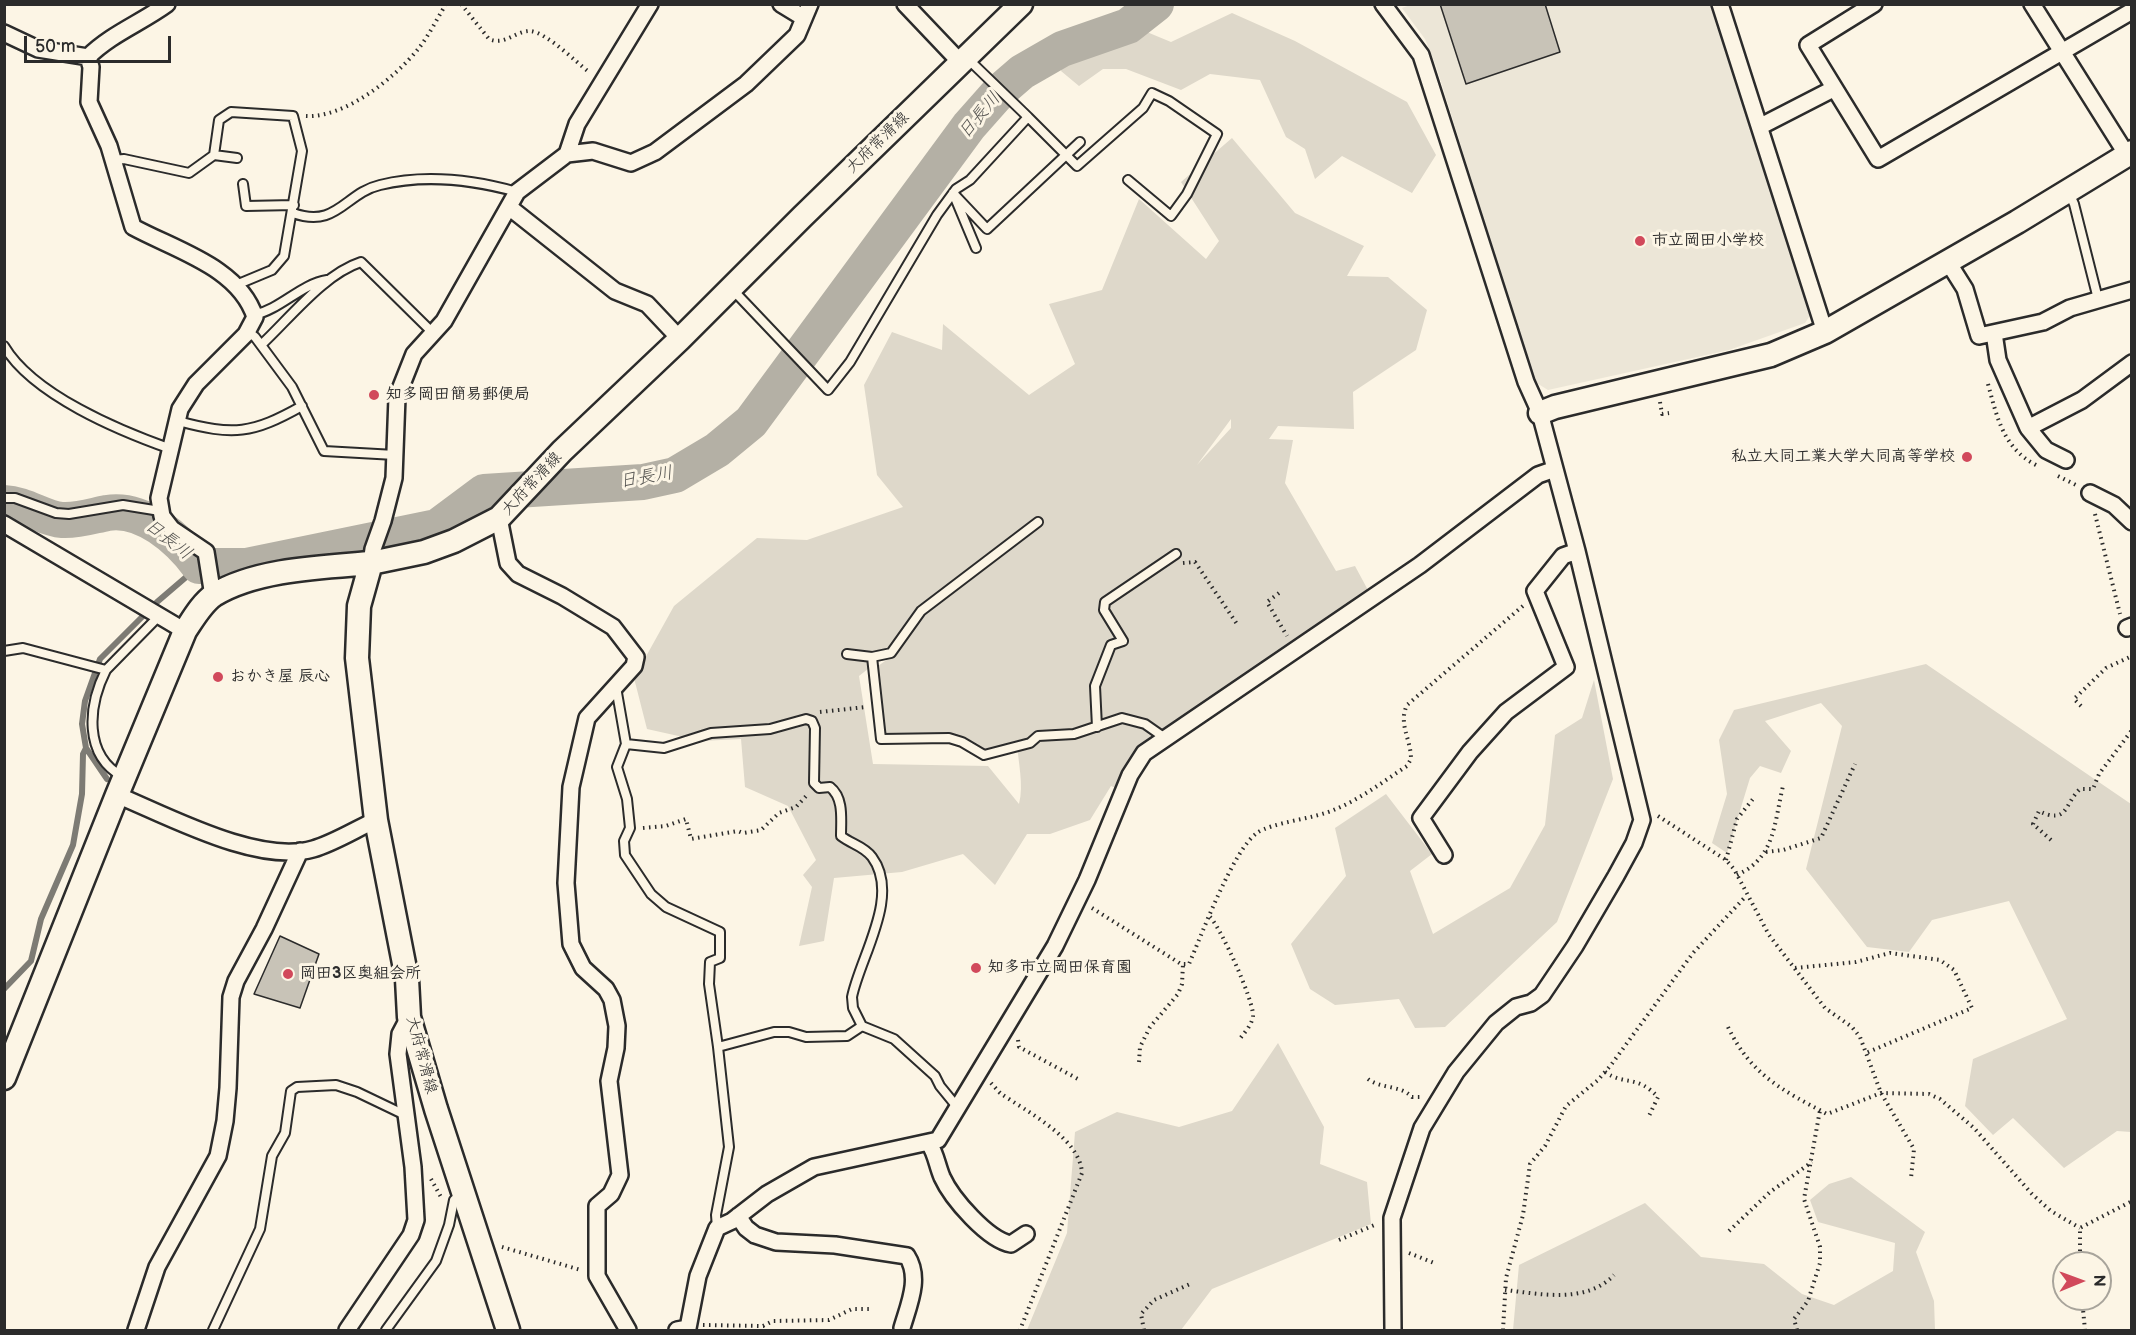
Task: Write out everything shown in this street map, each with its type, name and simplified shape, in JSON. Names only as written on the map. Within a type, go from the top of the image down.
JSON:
[{"type":"main road","name":"大府常滑線","points":[[508,1330],[409,1017],[407,979],[376,820],[357,658],[359,606],[372,556],[424,552],[454,542],[499,518],[517,496],[535,481],[562,451],[681,339],[1021,4]]},
{"type":"main road","points":[[1540,413],[1555,407],[1771,355],[1825,332],[1948,262],[2129,153]]},
{"type":"main road","points":[[7,1064],[185,631],[212,585],[372,556]]},
{"type":"street","points":[[4,33],[38,49],[88,57],[115,34],[144,21],[167,4]]},
{"type":"street","points":[[567,154],[577,124],[650,4]]},
{"type":"street","points":[[372,556],[394,478],[397,397],[414,354],[433,333],[464,290],[518,192],[567,154],[593,151],[631,163],[655,152],[746,84],[797,34],[807,11],[781,4]]},
{"type":"street","points":[[905,4],[964,60]]},
{"type":"street","points":[[1383,4],[1421,55],[1526,382],[1540,413],[1577,551],[1642,820],[1635,843],[1575,946],[1542,995],[1532,1003],[1516,1007],[1496,1023],[1456,1072],[1422,1128],[1392,1220],[1394,1330]]},
{"type":"street","points":[[1720,4],[1761,126],[1825,332]]},
{"type":"street","points":[[1874,4],[1808,45],[1878,159],[2132,11]]},
{"type":"street","points":[[2032,4],[2129,153]]},
{"type":"street","points":[[88,57],[91,67],[89,102],[113,160],[133,227],[195,257],[236,285],[249,302],[254,315],[247,331],[196,384],[180,409],[159,498],[160,511],[172,529],[206,552],[212,585]]},
{"type":"street","points":[[1761,126],[1833,89]]},
{"type":"street","points":[[509,207],[615,291],[647,304],[681,339]]},
{"type":"street","points":[[1948,262],[1965,289],[1979,336],[2043,322],[2070,308],[2132,290]]},
{"type":"street","points":[[1994,333],[1998,360],[2028,428],[2046,450],[2066,460]]},
{"type":"street","points":[[2028,428],[2082,400],[2132,363]]},
{"type":"street","points":[[682,1328],[717,1228],[738,1216],[767,1194],[814,1167],[901,1146],[938,1140],[1055,946],[1130,775],[1144,753],[1420,565],[1538,475],[1555,469]]},
{"type":"street","points":[[2090,493],[2114,505],[2132,522]]},
{"type":"street","points":[[499,518],[508,563],[518,574],[562,596],[613,627],[636,657],[634,666],[587,718],[571,787],[566,883],[571,944],[583,968],[606,989],[612,1000],[617,1026],[616,1048],[609,1081],[620,1175],[611,1194],[597,1206],[597,1275],[628,1330]]},
{"type":"street","points":[[4,524],[185,631]]},
{"type":"street","points":[[1444,855],[1421,818],[1433,799],[1506,711],[1566,667],[1535,591],[1563,556],[1577,551]]},
{"type":"street","points":[[120,786],[235,843],[266,850],[314,849],[376,820]]},
{"type":"street","points":[[136,1330],[157,1267],[218,1156],[225,1121],[228,1088],[231,997],[236,981],[264,930],[300,851]]},
{"type":"street","points":[[347,1330],[411,1234],[416,1220],[413,1167],[398,1054],[400,1034],[409,1017]]},
{"type":"street","points":[[929,1143],[935,1151],[942,1177],[980,1225],[1000,1242],[1011,1244],[1026,1234]]},
{"type":"street","points":[[738,1216],[746,1228],[755,1235],[776,1242],[835,1245],[907,1256],[912,1264],[914,1280],[902,1328]]},
{"type":"lane","points":[[964,60],[1028,117],[1077,166],[1143,108],[1152,93],[1169,100],[1217,134],[1187,194],[1171,216],[1128,180]]},
{"type":"lane","points":[[113,160],[124,159],[189,173],[213,155],[219,120],[231,112],[293,116],[302,151],[294,209],[284,256],[272,270],[236,285]]},
{"type":"lane","points":[[731,288],[828,390],[850,362],[953,193],[970,180],[1028,117]]},
{"type":"lane","points":[[953,193],[987,229],[1080,142]]},
{"type":"lane","points":[[213,155],[237,158]]},
{"type":"lane","points":[[243,184],[246,206],[294,209],[319,218],[338,211],[376,186],[390,183],[463,180],[518,192]]},
{"type":"lane","points":[[2068,191],[2074,204],[2098,299]]},
{"type":"lane","points":[[953,193],[976,248]]},
{"type":"lane","points":[[261,345],[329,280],[349,266],[362,262],[433,333]]},
{"type":"lane","points":[[254,315],[264,313],[315,283],[329,280]]},
{"type":"lane","points":[[247,331],[261,345],[292,387],[324,452],[395,455]]},
{"type":"lane","points":[[4,346],[8,361],[44,388],[128,434],[171,449]]},
{"type":"lane","points":[[178,421],[232,432],[252,430],[270,424],[302,406]]},
{"type":"lane","points":[[4,498],[30,502],[56,513],[69,514],[123,505],[160,511]]},
{"type":"lane","points":[[848,654],[872,657],[891,653],[921,611],[1038,522]]},
{"type":"lane","points":[[1097,727],[1095,686],[1111,645],[1123,641],[1104,610],[1105,602],[1176,554]]},
{"type":"lane","points":[[120,786],[115,772],[93,741],[93,709],[99,684],[106,670],[160,615]]},
{"type":"lane","points":[[4,651],[23,648],[106,670]]},
{"type":"lane","points":[[872,657],[881,739],[949,738],[962,742],[984,755],[1030,743],[1038,736],[1074,734],[1122,718],[1145,724],[1165,738]]},
{"type":"lane","points":[[615,686],[620,701],[626,744],[616,767],[627,799],[630,828],[624,842],[625,855],[651,894],[666,907],[720,932],[720,958],[710,962],[710,984],[729,1147],[716,1215],[717,1228]]},
{"type":"lane","points":[[626,744],[664,748],[711,734],[770,729],[810,720],[815,728],[813,770],[817,786],[830,788],[837,792],[841,806],[842,836],[865,849],[879,869],[881,907],[852,997],[853,1008],[862,1026],[894,1039],[935,1076],[958,1108]]},
{"type":"lane","points":[[718,1047],[774,1032],[789,1032],[806,1037],[847,1036],[862,1026]]},
{"type":"lane","points":[[213,1330],[260,1229],[272,1156],[285,1133],[291,1091],[297,1087],[336,1085],[357,1092],[405,1115]]},
{"type":"lane","points":[[386,1330],[436,1261],[454,1200],[463,1193]]},
{"type":"path","points":[[293,116],[319,117],[364,99],[419,49],[446,4]]},
{"type":"path","points":[[461,4],[489,39],[496,42],[531,31],[542,34],[602,82]]},
{"type":"path","points":[[1986,374],[1997,417],[2006,439],[2015,451],[2037,466]]},
{"type":"path","points":[[1659,399],[1662,414],[1669,413]]},
{"type":"path","points":[[2048,471],[2090,493],[2118,609],[2129,627],[2132,651]]},
{"type":"path","points":[[1176,554],[1182,563],[1187,565],[1195,562],[1237,624]]},
{"type":"path","points":[[1276,619],[1267,602],[1279,592]]},
{"type":"path","points":[[1078,898],[1183,964],[1189,964],[1238,857],[1256,833],[1270,826],[1296,822],[1335,810],[1363,795],[1407,766],[1411,759],[1402,715],[1407,705],[1537,595]]},
{"type":"path","points":[[2081,706],[2074,699],[2082,691],[2106,668],[2132,656]]},
{"type":"path","points":[[810,720],[820,712],[838,708],[878,707]]},
{"type":"path","points":[[2051,840],[2033,824],[2039,811],[2056,816],[2064,813],[2080,789],[2093,789],[2099,774],[2132,730]]},
{"type":"path","points":[[1766,852],[1783,850],[1821,838],[1856,764]]},
{"type":"path","points":[[630,828],[666,826],[686,819],[691,839],[738,831],[742,834],[761,830],[779,813],[788,812],[796,807],[817,786]]},
{"type":"path","points":[[1737,875],[1760,862],[1766,852],[1783,786]]},
{"type":"path","points":[[1726,860],[1737,819],[1753,799]]},
{"type":"path","points":[[1640,812],[1657,816],[1726,860],[1737,875],[1746,896],[1769,935],[1825,1008],[1852,1027],[1866,1053],[1881,1093],[1914,1149],[1911,1178]]},
{"type":"path","points":[[1503,1330],[1505,1290],[1523,1215],[1530,1164],[1545,1146],[1566,1106],[1605,1072],[1693,952],[1746,896]]},
{"type":"path","points":[[1210,917],[1231,955],[1252,1008],[1251,1023],[1239,1040]]},
{"type":"path","points":[[1795,968],[1856,962],[1890,953],[1940,960],[1954,970],[1972,1008],[1866,1053]]},
{"type":"path","points":[[1138,1062],[1140,1047],[1150,1027],[1178,994],[1182,984],[1183,964]]},
{"type":"path","points":[[1016,1011],[1020,1014],[1021,1021],[1019,1047],[1078,1079]]},
{"type":"path","points":[[1728,1027],[1740,1052],[1750,1063],[1771,1081],[1827,1114],[1881,1093],[1929,1094],[1940,1099],[1974,1128],[2032,1194],[2051,1211],[2080,1227]]},
{"type":"path","points":[[1605,1072],[1621,1079],[1640,1082],[1653,1092],[1658,1101],[1649,1116]]},
{"type":"path","points":[[1368,1079],[1376,1085],[1407,1092],[1412,1097],[1440,1099]]},
{"type":"path","points":[[989,1080],[1000,1093],[1069,1142],[1081,1160],[1082,1173],[1020,1330]]},
{"type":"path","points":[[1797,1330],[1794,1319],[1808,1301],[1820,1263],[1820,1247],[1804,1199],[1820,1110]]},
{"type":"path","points":[[1729,1232],[1770,1192],[1812,1162]]},
{"type":"path","points":[[413,1167],[430,1176],[450,1215]]},
{"type":"path","points":[[2080,1227],[2132,1201]]},
{"type":"path","points":[[1340,1240],[1353,1237],[1384,1220],[1392,1220]]},
{"type":"path","points":[[2080,1227],[2080,1251]]},
{"type":"path","points":[[479,1243],[585,1271],[597,1270]]},
{"type":"path","points":[[1392,1249],[1434,1263]]},
{"type":"path","points":[[1505,1290],[1572,1295],[1591,1291],[1605,1284],[1614,1275]]},
{"type":"path","points":[[1144,1330],[1141,1314],[1146,1306],[1190,1284]]},
{"type":"path","points":[[682,1328],[763,1326],[773,1321],[829,1320],[852,1309],[872,1309]]},
{"type":"path","points":[[2083,1311],[2085,1330]]},
{"type":"shaded area","name":"市立岡田小学校","points":[[1413,4],[1712,5],[1767,169],[1811,314],[1805,323],[1729,350],[1548,390],[1535,382],[1436,66],[1425,39],[1402,8]]},
{"type":"shaded area","points":[[1232,13],[1295,41],[1407,102],[1436,155],[1412,193],[1342,156],[1315,179],[1305,149],[1286,137],[1260,80],[1210,74],[1181,90],[1126,69],[1103,69],[1079,86],[1061,71],[1064,53],[1092,45],[1107,52],[1142,30],[1171,42]]},
{"type":"shaded area","points":[[1232,138],[1295,213],[1364,246],[1347,276],[1388,277],[1427,310],[1416,350],[1353,392],[1354,429],[1278,426],[1269,439],[1293,440],[1285,483],[1336,571],[1355,566],[1369,592],[1146,740],[1127,762],[1116,788],[1111,786],[1090,820],[1050,834],[1027,834],[995,885],[963,854],[902,872],[834,878],[824,941],[799,946],[812,887],[803,875],[816,860],[788,806],[745,787],[741,739],[701,741],[647,729],[634,678],[674,606],[757,538],[807,540],[903,507],[877,475],[864,385],[892,332],[942,350],[943,324],[1029,395],[1075,364],[1049,304],[1102,290],[1139,199],[1206,259],[1219,241],[1181,182]],"holes":[[[1231,419],[1231,428],[1197,465]],[[906,639],[898,652],[878,666],[883,736],[964,736],[984,750],[1017,742],[1021,781],[1019,804],[988,766],[873,764],[859,676]]]},
{"type":"shaded area","points":[[1926,664],[2131,804],[2131,1132],[2117,1131],[2064,1168],[2013,1118],[1993,1135],[1965,1106],[1973,1059],[2067,1019],[2009,901],[1932,920],[1909,952],[1867,947],[1806,869],[1842,726],[1821,703],[1765,721],[1791,751],[1781,773],[1760,766],[1750,778],[1727,853],[1712,843],[1727,794],[1719,740],[1734,710]]},
{"type":"shaded area","points":[[1594,680],[1613,779],[1557,922],[1445,1027],[1415,1028],[1399,999],[1335,1005],[1310,989],[1291,944],[1346,876],[1335,828],[1386,794],[1432,854],[1410,871],[1433,934],[1510,888],[1545,825],[1555,735],[1582,718]]},
{"type":"shaded area","points":[[1278,1043],[1324,1127],[1320,1164],[1367,1182],[1371,1224],[1212,1289],[1181,1330],[1027,1330],[1067,1233],[1075,1132],[1117,1112],[1179,1127],[1232,1111]]},
{"type":"shaded area","points":[[1851,1177],[1925,1232],[1916,1252],[1934,1301],[1935,1330],[1513,1330],[1519,1265],[1645,1203],[1701,1257],[1764,1264],[1802,1294],[1834,1305],[1893,1271],[1895,1243],[1818,1222],[1810,1200],[1829,1184]]},
{"type":"building","points":[[1440,4],[1545,4],[1560,52],[1466,84]]},
{"type":"building","name":"岡田3区奥組会所","points":[[280,936],[319,954],[300,1008],[254,994]]},
{"type":"waterway","name":"日長川","points":[[4,503],[62,520],[120,512],[134,515],[147,520],[171,536],[199,566],[247,566],[437,527],[484,492],[643,482],[675,475],[717,450],[751,422],[969,126],[1000,91],[1022,72],[1062,49],[1128,26],[1156,4]]},
{"type":"waterway","points":[[107,779],[86,748],[82,724],[85,701],[100,659],[157,602],[199,566]]},
{"type":"waterway","points":[[4,989],[31,961],[41,919],[73,845],[82,794],[83,754],[86,748]]},
{"type":"place","name":"市立岡田小学校","points":[[1640,241]]},
{"type":"place","name":"知多岡田簡易郵便局","points":[[374,395]]},
{"type":"place","name":"私立大同工業大学大同高等学校","points":[[1967,457]]},
{"type":"place","name":"おかき屋 辰心","points":[[218,677]]},
{"type":"place","name":"知多市立岡田保育園","points":[[976,968]]},
{"type":"place","name":"岡田3区奥組会所","points":[[288,974]]}]
